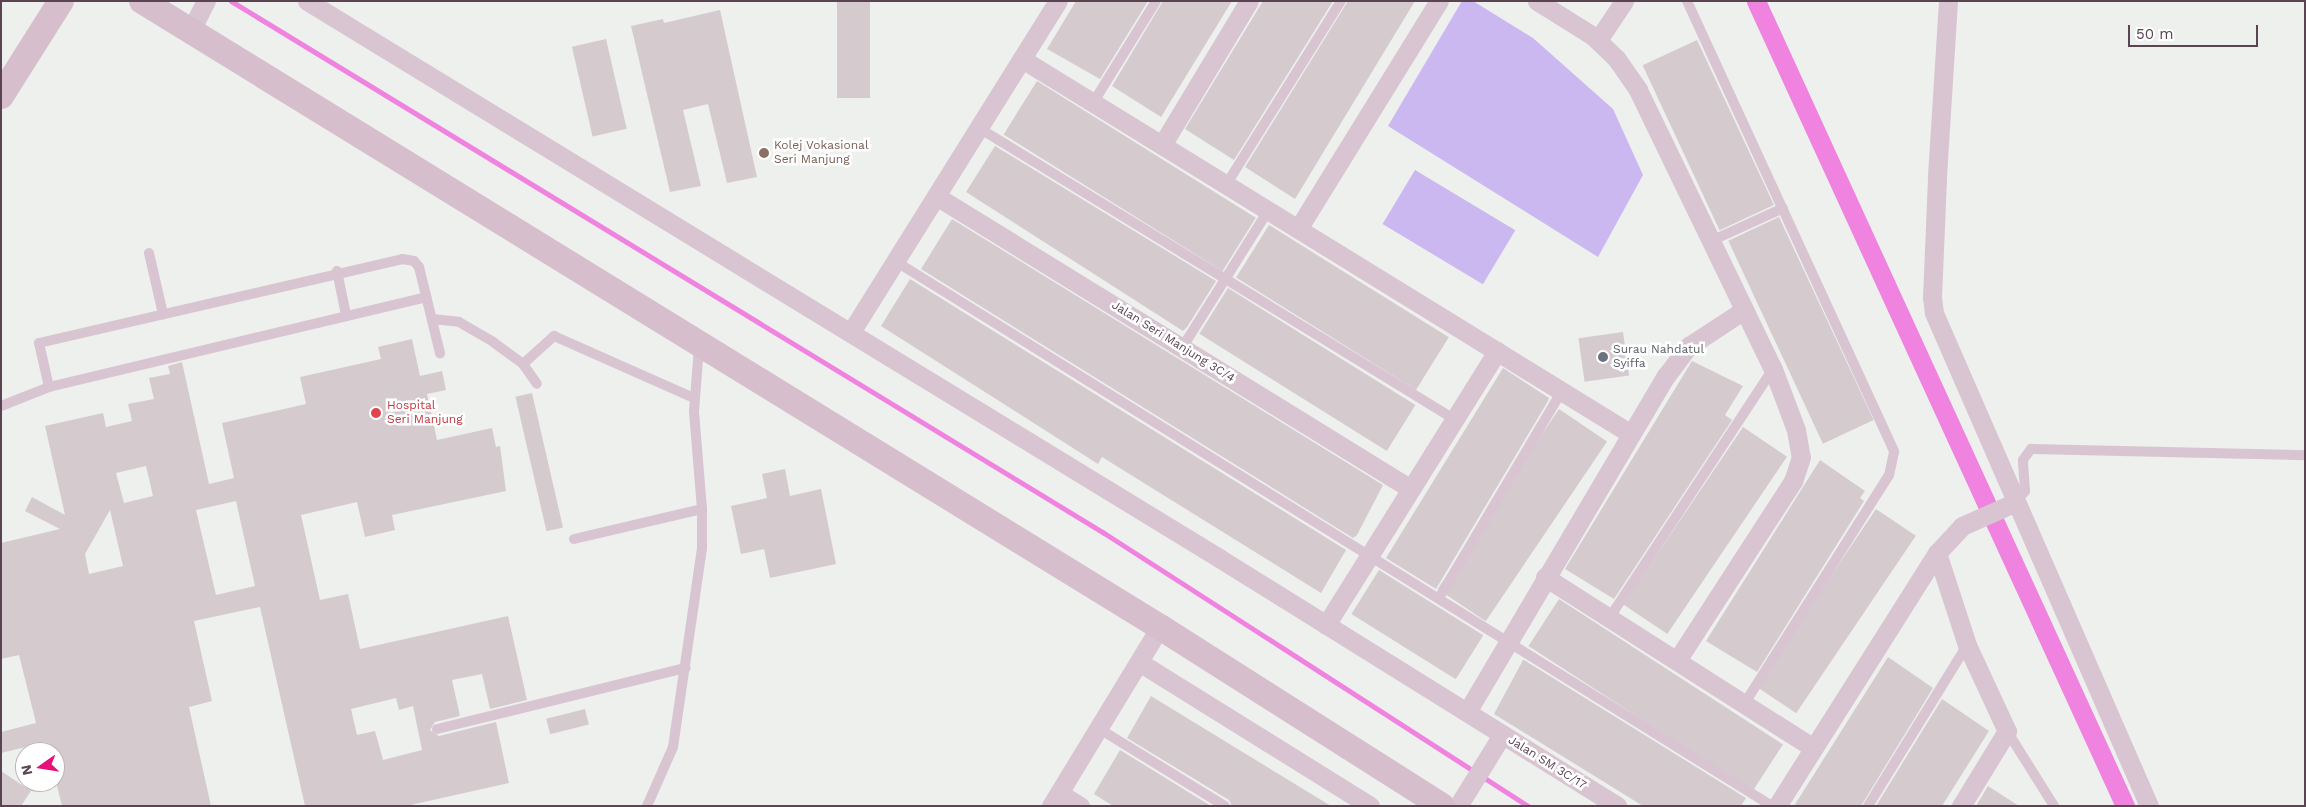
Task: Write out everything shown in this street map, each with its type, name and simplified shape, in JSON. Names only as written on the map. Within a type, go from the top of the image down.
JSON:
[{"type":"street","points":[[1,96],[60,1]]},
{"type":"street","points":[[142,1],[200,13],[699,346],[1160,627],[1442,806]]},
{"type":"street","name":"Jalan SM 3C/17","points":[[307,1],[851,332],[1617,806]]},
{"type":"street","points":[[851,332],[1058,1]]},
{"type":"street","points":[[1162,145],[1249,1]]},
{"type":"street","points":[[1298,229],[1439,1]]},
{"type":"street","points":[[1537,1],[1598,40],[1616,58],[1638,90],[1773,370],[1796,430],[1801,457],[1793,481],[1678,659]]},
{"type":"street","points":[[1598,40],[1624,1]]},
{"type":"street","points":[[1948,1],[1932,297],[1934,313],[2008,505],[2149,806]]},
{"type":"street","points":[[1022,59],[1632,434]]},
{"type":"street","name":"Jalan Seri Manjung 3C/4","points":[[936,196],[1411,488]]},
{"type":"street","points":[[1466,712],[1666,376],[1689,346],[1744,310]]},
{"type":"street","points":[[1326,625],[1497,351]]},
{"type":"street","points":[[1777,806],[1937,553],[1962,526],[2008,505]]},
{"type":"street","points":[[1937,553],[1967,645],[2007,731],[1961,806]]},
{"type":"street","points":[[1545,577],[1678,659],[1814,748]]},
{"type":"street","points":[[1080,806],[1055,799],[1160,627]]},
{"type":"street","points":[[1139,662],[1358,803]]},
{"type":"street","points":[[1462,800],[1502,735]]},
{"type":"lane","points":[[1093,103],[1156,1]]},
{"type":"lane","points":[[1226,185],[1341,1]]},
{"type":"lane","points":[[1687,1],[1894,452],[1889,475],[1744,703]]},
{"type":"lane","points":[[979,128],[1226,277],[1454,420]]},
{"type":"lane","points":[[1711,241],[1783,208]]},
{"type":"lane","points":[[1182,348],[1268,210]]},
{"type":"lane","points":[[149,253],[163,314]]},
{"type":"lane","points":[[49,387],[39,343],[337,271],[402,259],[414,261],[419,266],[440,353]]},
{"type":"lane","points":[[895,261],[1370,554],[1507,642],[1772,806]]},
{"type":"lane","points":[[337,271],[346,315]]},
{"type":"lane","points":[[1,406],[49,387],[426,297]]},
{"type":"lane","points":[[432,320],[459,322],[523,364],[537,384]]},
{"type":"lane","points":[[523,364],[554,336],[694,398]]},
{"type":"lane","points":[[647,806],[673,747],[702,548],[702,509],[694,398],[699,346]]},
{"type":"lane","points":[[1610,617],[1773,370]]},
{"type":"lane","points":[[1439,598],[1562,391]]},
{"type":"lane","points":[[2008,505],[2025,492],[2023,460],[2031,448],[2305,455]]},
{"type":"lane","points":[[574,539],[702,509]]},
{"type":"lane","points":[[1868,806],[1967,645]]},
{"type":"lane","points":[[437,729],[686,668]]},
{"type":"lane","points":[[1098,728],[1225,806]]},
{"type":"lane","points":[[2007,731],[2054,806]]},
{"type":"shaded area","points":[[1462,1],[1473,1],[1533,38],[1613,109],[1643,175],[1598,257],[1388,126]]},
{"type":"shaded area","points":[[1415,170],[1515,230],[1483,284],[1383,224]]},
{"type":"building","points":[[837,1],[870,1],[870,98],[837,98]]},
{"type":"building","points":[[1076,1],[1148,1],[1100,79],[1047,49]]},
{"type":"building","points":[[1163,1],[1232,1],[1161,117],[1112,86]]},
{"type":"building","points":[[1263,1],[1333,1],[1234,160],[1185,129]]},
{"type":"building","points":[[1348,1],[1415,1],[1295,199],[1245,167]]},
{"type":"building","points":[[720,10],[757,177],[727,183],[708,104],[683,110],[701,186],[670,192],[631,26],[663,19],[664,23]]},
{"type":"building","points":[[606,39],[627,129],[593,137],[572,47]]},
{"type":"building","points":[[1697,40],[1774,205],[1720,230],[1643,65]]},
{"type":"building","points":[[1037,81],[1256,218],[1222,271],[1004,134]]},
{"type":"building","points":[[995,146],[1216,281],[1187,327],[1183,331],[966,192]]},
{"type":"building","points":[[1779,217],[1874,420],[1823,444],[1728,241]]},
{"type":"building","points":[[952,219],[1383,485],[1357,535],[1353,538],[921,269]]},
{"type":"building","points":[[1269,225],[1449,337],[1416,390],[1236,278]]},
{"type":"building","points":[[910,279],[1346,550],[1321,593],[1102,457],[1098,464],[881,326]]},
{"type":"building","points":[[1228,288],[1415,405],[1387,451],[1199,334]]},
{"type":"building","name":"Surau Nahdatul Syiffa","points":[[1623,332],[1629,376],[1585,382],[1578,338]]},
{"type":"building","points":[[412,339],[420,376],[442,371],[446,390],[427,394],[437,440],[492,428],[496,447],[500,446],[506,491],[392,515],[395,530],[365,537],[357,502],[301,515],[320,600],[348,594],[360,649],[508,616],[527,700],[490,709],[482,674],[452,680],[460,716],[435,722],[430,730],[439,736],[496,722],[509,783],[406,806],[305,806],[260,607],[194,621],[212,701],[189,707],[211,806],[62,806],[58,792],[65,792],[65,742],[15,742],[15,750],[1,753],[1,732],[36,723],[19,655],[1,659],[1,543],[60,529],[25,511],[32,497],[65,515],[45,426],[103,413],[106,427],[132,421],[128,404],[154,399],[149,378],[170,374],[168,366],[182,362],[209,484],[234,478],[222,423],[306,404],[300,377],[381,359],[378,347]],"holes":[[[146,466],[153,496],[124,503],[116,473]],[[236,501],[255,586],[216,595],[196,510]],[[110,510],[123,566],[89,574],[85,554]],[[396,698],[399,710],[413,706],[422,750],[383,760],[375,731],[357,735],[351,709]]]},
{"type":"building","points":[[1692,361],[1743,386],[1725,415],[1732,420],[1614,599],[1565,569]]},
{"type":"building","points":[[1503,368],[1549,398],[1436,589],[1386,558]]},
{"type":"building","points":[[532,393],[563,527],[546,531],[515,397]]},
{"type":"building","points":[[1559,409],[1607,441],[1486,621],[1438,589]]},
{"type":"building","points":[[1743,427],[1787,457],[1667,634],[1623,604]]},
{"type":"building","points":[[1820,460],[1865,491],[1860,498],[1864,501],[1757,672],[1706,641]]},
{"type":"building","points":[[785,469],[790,496],[821,489],[836,564],[770,578],[764,549],[741,554],[731,506],[767,498],[762,474]]},
{"type":"building","points":[[1876,509],[1916,536],[1796,713],[1756,686]]},
{"type":"building","points":[[1379,570],[1483,635],[1456,679],[1351,614]]},
{"type":"building","points":[[1559,599],[1783,744],[1752,791],[1529,646]]},
{"type":"building","points":[[1888,657],[1933,688],[1861,806],[1794,806]]},
{"type":"building","points":[[1523,660],[1746,798],[1741,806],[1643,806],[1494,714]]},
{"type":"building","points":[[1151,696],[1331,806],[1232,806],[1229,800],[1127,738]]},
{"type":"building","points":[[1942,699],[1989,731],[1942,806],[1876,806]]},
{"type":"building","points":[[585,709],[589,725],[550,734],[546,719]]},
{"type":"building","points":[[1120,750],[1211,806],[1113,806],[1094,794]]},
{"type":"building","points":[[1,771],[15,780],[15,792],[30,792],[21,806],[1,806]]},
{"type":"building","points":[[1988,786],[2019,806],[1976,806]]},
{"type":"waterway","points":[[231,1],[1104,533],[1528,806]]},
{"type":"waterway","points":[[1756,1],[2125,806]]},
{"type":"place","name":"Kolej Vokasional Seri Manjung","points":[[764,153]]},
{"type":"place","name":"Surau Nahdatul Syiffa","points":[[1603,357]]},
{"type":"place","name":"Hospital Seri Manjung","points":[[376,413]]}]
